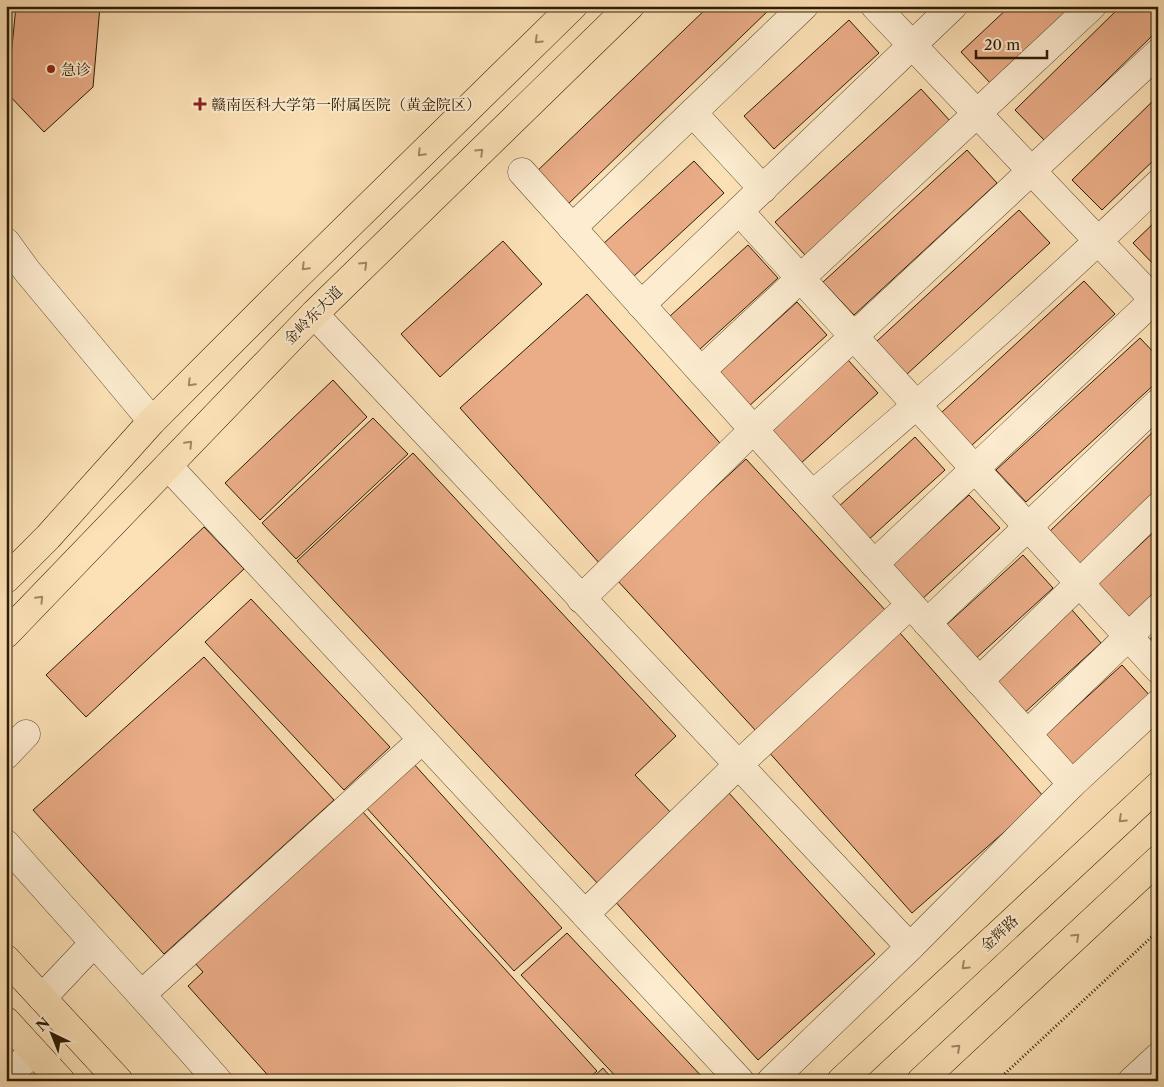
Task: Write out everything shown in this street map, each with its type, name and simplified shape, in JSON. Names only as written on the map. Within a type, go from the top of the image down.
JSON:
[{"type":"main road","points":[[6,579],[48,537],[152,421],[312,261],[573,6]]},
{"type":"main road","name":"金岭东大道","points":[[6,634],[314,314],[630,6]]},
{"type":"main road","points":[[48,537],[76,563]]},
{"type":"main road","name":"金辉路","points":[[841,1081],[1158,786]]},
{"type":"main road","points":[[921,1081],[1158,860]]},
{"type":"main road","points":[[6,959],[118,1081]]},
{"type":"main road","points":[[6,1021],[61,1081]]},
{"type":"street","points":[[572,228],[804,6]]},
{"type":"street","points":[[874,564],[1156,300],[1098,242],[875,6]]},
{"type":"street","points":[[641,305],[953,6]]},
{"type":"street","points":[[701,371],[1092,6]]},
{"type":"street","points":[[581,599],[753,430],[1158,53]]},
{"type":"street","points":[[693,113],[763,189]]},
{"type":"street","points":[[522,172],[1072,784]]},
{"type":"street","points":[[812,495],[917,406],[1098,242],[1158,184]]},
{"type":"street","points":[[739,211],[1158,669]]},
{"type":"street","points":[[6,242],[27,271],[152,421]]},
{"type":"street","points":[[314,314],[910,948]]},
{"type":"street","points":[[585,914],[738,765],[918,614],[1028,527],[1158,403]]},
{"type":"street","points":[[168,466],[740,1081]]},
{"type":"street","points":[[979,681],[1158,508]]},
{"type":"street","points":[[1027,734],[1158,608]]},
{"type":"street","points":[[771,1081],[910,948],[1072,784],[1158,704]]},
{"type":"street","points":[[6,755],[26,734]]},
{"type":"street","points":[[142,994],[422,740]]},
{"type":"street","points":[[6,844],[218,1081]]},
{"type":"street","points":[[42,998],[94,944]]},
{"type":"street","points":[[6,1076],[34,1052]]},
{"type":"street","points":[[1132,1081],[1158,1057]]},
{"type":"path","points":[[997,1081],[1158,930]]},
{"type":"building","name":"急诊","points":[[16,6],[100,6],[93,87],[44,132],[6,92],[6,70],[10,67]]},
{"type":"building","points":[[709,6],[773,6],[565,207],[534,174]]},
{"type":"building","points":[[1010,6],[1074,6],[992,85],[961,52]]},
{"type":"building","points":[[1121,6],[1158,6],[1158,30],[1045,141],[1015,110]]},
{"type":"building","points":[[849,20],[879,53],[774,149],[744,116]]},
{"type":"building","points":[[921,89],[951,122],[805,255],[775,222]]},
{"type":"building","points":[[1158,96],[1158,156],[1102,210],[1072,180]]},
{"type":"building","points":[[967,150],[997,183],[854,315],[823,282]]},
{"type":"building","points":[[694,161],[724,193],[633,277],[603,244]]},
{"type":"building","points":[[1019,210],[1050,243],[906,375],[876,342]]},
{"type":"building","points":[[1158,219],[1158,269],[1133,243]]},
{"type":"building","points":[[503,241],[542,284],[440,377],[401,334]]},
{"type":"building","points":[[748,245],[778,278],[699,350],[669,317]]},
{"type":"building","points":[[1084,281],[1115,314],[971,446],[941,413]]},
{"type":"building","points":[[587,294],[727,451],[601,565],[460,408]]},
{"type":"building","points":[[797,302],[827,335],[748,407],[718,374]]},
{"type":"building","points":[[1140,338],[1158,357],[1158,381],[1026,502],[996,470]]},
{"type":"building","points":[[848,360],[878,393],[799,465],[769,432]]},
{"type":"building","points":[[333,380],[367,417],[260,520],[225,483]]},
{"type":"building","points":[[373,418],[408,454],[296,559],[262,523]]},
{"type":"building","points":[[1158,427],[1158,489],[1079,565],[1048,533]]},
{"type":"building","points":[[915,437],[945,470],[866,542],[836,509]]},
{"type":"building","points":[[413,453],[676,736],[635,775],[674,816],[600,886],[297,561]]},
{"type":"building","points":[[746,459],[887,612],[757,732],[616,579]]},
{"type":"building","points":[[969,495],[1000,528],[921,600],[890,567]]},
{"type":"building","points":[[204,527],[244,569],[86,717],[46,675]]},
{"type":"building","points":[[1158,528],[1158,589],[1127,619],[1096,586]]},
{"type":"building","points":[[1023,555],[1053,588],[974,660],[944,627]]},
{"type":"building","points":[[251,599],[390,747],[344,790],[205,642]]},
{"type":"building","points":[[1072,610],[1101,643],[1022,715],[993,682]]},
{"type":"building","points":[[1158,632],[1158,652],[1148,641]]},
{"type":"building","points":[[900,633],[1044,797],[912,913],[767,750]]},
{"type":"building","points":[[204,657],[334,800],[164,954],[33,810]]},
{"type":"building","points":[[1122,665],[1152,698],[1073,770],[1043,737]]},
{"type":"building","points":[[413,763],[562,928],[514,971],[365,806]]},
{"type":"building","points":[[728,792],[875,954],[758,1060],[612,898]]},
{"type":"building","points":[[362,811],[597,1071],[586,1081],[273,1081],[188,986],[203,972],[194,962]]},
{"type":"building","points":[[567,933],[706,1081],[620,1081],[521,975]]},
{"type":"building","points":[[603,1068],[614,1081],[589,1081]]},
{"type":"place","name":"急诊","points":[[51,69]]},
{"type":"place","name":"赣南医科大学第一附属医院（黄金院区）","points":[[200,104]]}]
